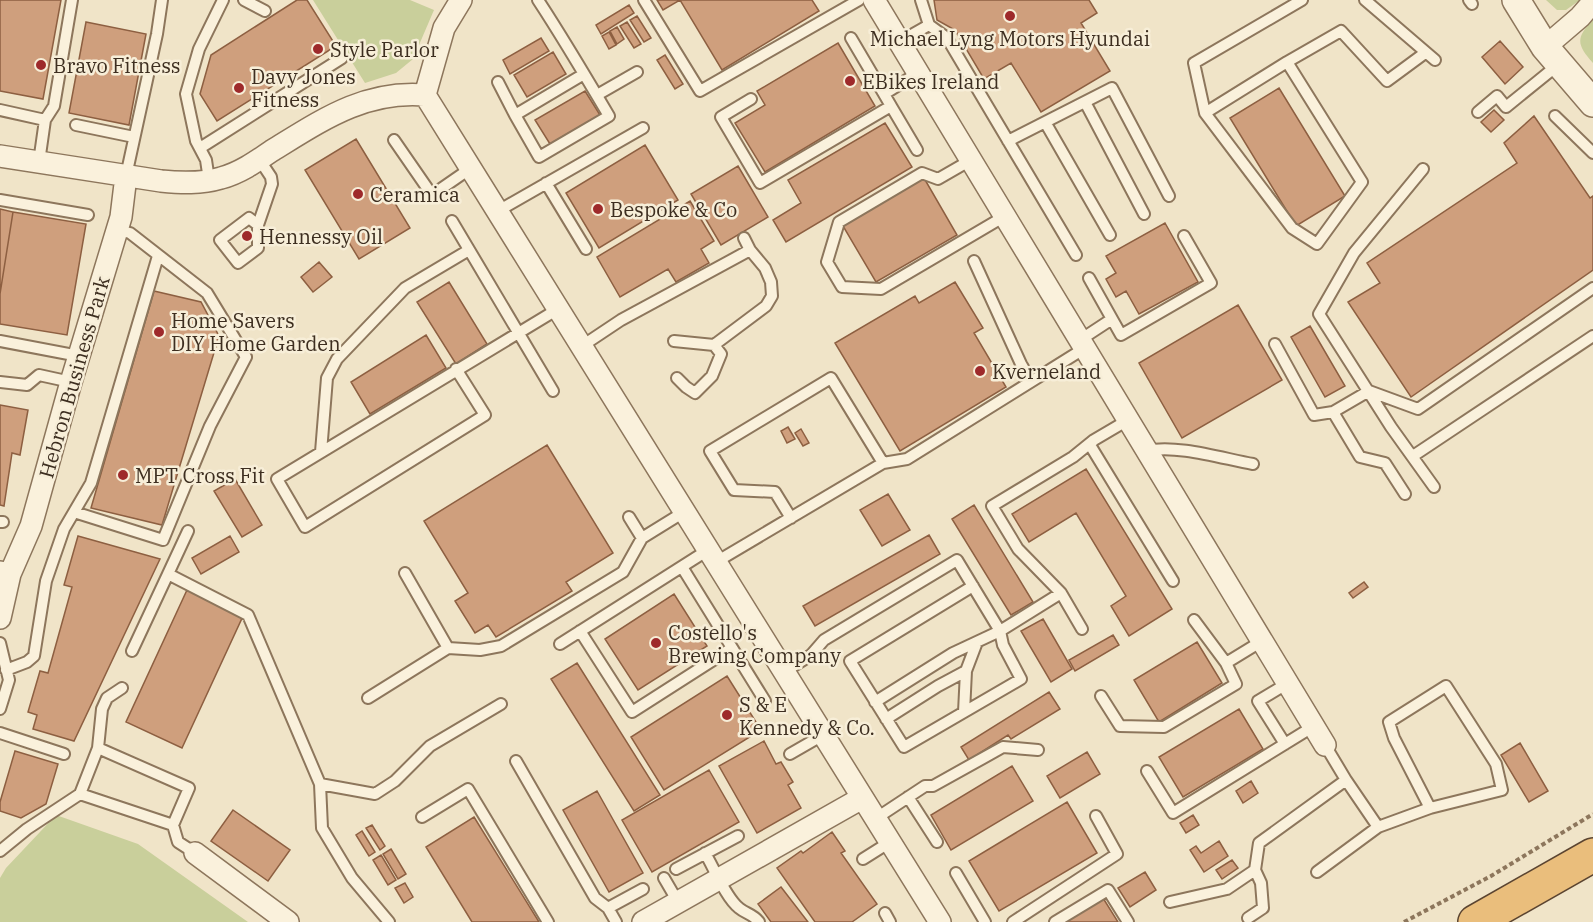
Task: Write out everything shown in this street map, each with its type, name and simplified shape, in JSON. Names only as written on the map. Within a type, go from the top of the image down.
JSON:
[{"type":"highway","points":[[1475,922],[1593,855]]},
{"type":"street","points":[[461,0],[444,28],[425,95],[940,922]]},
{"type":"street","points":[[874,0],[1326,745]]},
{"type":"street","points":[[1516,0],[1552,55],[1593,103]]},
{"type":"street","points":[[1552,55],[1593,2]]},
{"type":"street","points":[[0,156],[183,183],[209,180],[241,171],[328,115],[357,103],[407,93],[425,95]]},
{"type":"street","name":"Hebron Business Park","points":[[0,618],[5,573],[31,526],[117,230],[126,176]]},
{"type":"street","points":[[644,922],[862,798]]},
{"type":"street","points":[[195,853],[288,922]]},
{"type":"lane","points":[[39,162],[45,120],[54,106],[72,0]]},
{"type":"lane","points":[[126,176],[162,0]]},
{"type":"lane","points":[[209,180],[206,160],[196,141],[186,94],[199,49],[223,0]]},
{"type":"lane","points":[[244,0],[265,10]]},
{"type":"lane","points":[[498,82],[539,157],[609,116],[538,0]]},
{"type":"lane","points":[[644,0],[700,91],[859,0]]},
{"type":"lane","points":[[921,0],[929,25],[947,38],[1076,255]]},
{"type":"lane","points":[[1287,62],[1362,182],[1317,244],[1292,228],[1205,113],[1194,63],[1302,0]]},
{"type":"lane","points":[[1365,0],[1435,60]]},
{"type":"lane","points":[[899,42],[929,25]]},
{"type":"lane","points":[[1205,113],[1341,31],[1387,81],[1425,53]]},
{"type":"lane","points":[[851,38],[917,150]]},
{"type":"lane","points":[[1478,112],[1497,96],[1506,106],[1552,55]]},
{"type":"lane","points":[[200,147],[342,58]]},
{"type":"lane","points":[[597,95],[636,72]]},
{"type":"lane","points":[[884,94],[918,73]]},
{"type":"lane","points":[[515,115],[584,74]]},
{"type":"lane","points":[[1008,141],[1112,88],[1169,196]]},
{"type":"lane","points":[[751,99],[721,117],[760,183],[891,106]]},
{"type":"lane","points":[[1085,102],[1144,214]]},
{"type":"lane","points":[[0,110],[45,120]]},
{"type":"lane","points":[[1555,116],[1593,153]]},
{"type":"lane","points":[[1045,122],[1110,235]]},
{"type":"lane","points":[[76,125],[134,137]]},
{"type":"lane","points":[[498,211],[643,128]]},
{"type":"lane","points":[[394,140],[432,195],[471,168]]},
{"type":"lane","points":[[258,225],[272,184],[271,177],[259,159]]},
{"type":"lane","points":[[971,160],[938,179],[922,173],[839,222],[827,262],[842,287],[881,289],[1005,216]]},
{"type":"lane","points":[[1423,169],[1354,253],[1319,314],[1434,487]]},
{"type":"lane","points":[[546,183],[586,249]]},
{"type":"lane","points":[[0,200],[88,215]]},
{"type":"lane","points":[[452,221],[553,391]]},
{"type":"lane","points":[[74,512],[163,540],[210,426],[246,357],[207,293],[130,233],[117,230]]},
{"type":"lane","points":[[1089,279],[1120,335],[1211,283],[1184,236]]},
{"type":"lane","points":[[674,341],[714,345],[766,306],[772,296],[771,282],[765,268],[750,250],[744,238]]},
{"type":"lane","points":[[321,452],[327,378],[337,359],[405,288],[469,250]]},
{"type":"lane","points":[[582,346],[621,320],[750,250]]},
{"type":"lane","points":[[6,670],[27,662],[34,656],[46,580],[64,529],[91,483],[158,256]]},
{"type":"lane","points":[[974,261],[1031,381]]},
{"type":"lane","points":[[1369,391],[1418,409],[1593,288]]},
{"type":"lane","points":[[456,369],[484,415],[306,527],[277,479],[456,369],[558,309]]},
{"type":"lane","points":[[560,644],[682,567],[712,556],[790,518],[883,463],[907,459],[1031,381],[1112,319]]},
{"type":"lane","points":[[1413,456],[1593,336]]},
{"type":"lane","points":[[0,341],[79,356]]},
{"type":"lane","points":[[1275,344],[1314,415],[1333,412],[1369,391]]},
{"type":"lane","points":[[677,378],[695,393],[712,376],[721,354],[714,345]]},
{"type":"lane","points":[[0,382],[27,385],[39,375],[71,382]]},
{"type":"lane","points":[[790,518],[775,492],[734,490],[710,451],[831,378],[883,463]]},
{"type":"lane","points":[[1333,412],[1360,457],[1385,463],[1405,494]]},
{"type":"lane","points":[[1082,629],[1061,593],[1018,549],[992,506],[1128,420]]},
{"type":"lane","points":[[1090,445],[1173,581]]},
{"type":"lane","points":[[1147,451],[1175,450],[1253,464]]},
{"type":"lane","points":[[368,698],[448,648],[480,650],[501,645],[622,573],[642,538],[684,512]]},
{"type":"lane","points":[[629,517],[642,538]]},
{"type":"lane","points":[[132,651],[188,531]]},
{"type":"lane","points":[[784,672],[811,655],[824,640],[957,560],[973,586],[1000,631],[1004,645],[1021,679],[903,747],[850,661],[973,586]]},
{"type":"lane","points":[[682,567],[765,701]]},
{"type":"lane","points":[[405,573],[448,648]]},
{"type":"lane","points":[[168,574],[248,615],[320,784],[322,828],[352,878],[389,922]]},
{"type":"lane","points":[[875,702],[953,653],[1000,631],[1061,593]]},
{"type":"lane","points":[[1101,696],[1120,726],[1164,727],[1236,684],[1226,663],[1194,620]]},
{"type":"lane","points":[[580,631],[632,712],[732,648]]},
{"type":"lane","points":[[1226,663],[1262,641]]},
{"type":"lane","points":[[964,712],[966,671],[977,642]]},
{"type":"lane","points":[[0,643],[9,680],[0,709]]},
{"type":"lane","points":[[886,719],[966,671]]},
{"type":"lane","points":[[1285,744],[1258,701],[1288,683]]},
{"type":"lane","points":[[1317,872],[1377,827],[1430,808],[1502,790],[1496,764],[1446,686],[1389,722],[1394,738],[1430,808]]},
{"type":"lane","points":[[0,851],[27,829],[80,794],[98,748],[102,709],[107,698],[122,688]]},
{"type":"lane","points":[[320,784],[375,794],[395,781],[430,746],[501,704]]},
{"type":"lane","points":[[1147,771],[1173,813],[1314,726]]},
{"type":"lane","points":[[0,733],[64,754]]},
{"type":"lane","points":[[790,754],[823,735]]},
{"type":"lane","points":[[1326,745],[1377,827]]},
{"type":"lane","points":[[875,819],[925,786],[933,786],[1003,747],[1038,750]]},
{"type":"lane","points":[[98,748],[189,788],[173,825],[178,842],[195,853]]},
{"type":"lane","points":[[516,761],[595,898],[608,908],[616,922]]},
{"type":"lane","points":[[1248,918],[1263,908],[1261,883],[1256,870],[1259,843],[1346,780]]},
{"type":"lane","points":[[422,817],[468,789],[548,922]]},
{"type":"lane","points":[[80,794],[173,825]]},
{"type":"lane","points":[[908,797],[937,842]]},
{"type":"lane","points":[[1013,922],[1117,854],[1096,816]]},
{"type":"lane","points":[[676,869],[738,836]]},
{"type":"lane","points":[[863,859],[890,842]]},
{"type":"lane","points":[[705,853],[739,908],[754,915],[759,922]]},
{"type":"lane","points":[[1170,902],[1227,889],[1256,870]]},
{"type":"lane","points":[[956,873],[985,922]]},
{"type":"lane","points":[[664,878],[678,903]]},
{"type":"lane","points":[[608,908],[643,889]]},
{"type":"lane","points":[[1055,922],[1108,890],[1128,922]]},
{"type":"path","points":[[1404,922],[1491,876],[1593,814]]},
{"type":"green space","points":[[313,0],[410,0],[434,10],[413,59],[396,73],[365,83]]},
{"type":"green space","points":[[1546,0],[1580,0],[1566,10],[1557,10]]},
{"type":"green space","points":[[1593,20],[1593,63],[1580,42],[1583,32]]},
{"type":"green space","points":[[56,815],[138,844],[248,922],[0,922],[0,878],[6,868]]},
{"type":"building","points":[[0,0],[61,0],[43,99],[0,91]]},
{"type":"building","points":[[297,0],[307,0],[336,46],[217,121],[200,94],[211,55]]},
{"type":"building","points":[[657,0],[680,0],[663,10]]},
{"type":"building","points":[[680,0],[812,0],[819,11],[722,70]]},
{"type":"building","points":[[934,0],[1089,0],[1097,13],[1081,23],[1110,71],[1041,112],[1011,63],[984,79],[955,30],[937,20]]},
{"type":"building","points":[[629,5],[634,13],[601,34],[596,25]]},
{"type":"building","points":[[637,16],[651,38],[644,42],[630,20]]},
{"type":"building","points":[[86,22],[146,34],[129,125],[69,113]]},
{"type":"building","points":[[627,22],[641,44],[634,48],[620,26]]},
{"type":"building","points":[[617,27],[624,39],[617,44],[610,31]]},
{"type":"building","points":[[609,32],[616,45],[609,49],[602,36]]},
{"type":"building","points":[[541,38],[549,51],[510,74],[503,60]]},
{"type":"building","points":[[1500,41],[1523,67],[1505,84],[1482,57]]},
{"type":"building","points":[[838,43],[875,106],[765,172],[735,123],[765,105],[757,91]]},
{"type":"building","points":[[553,52],[566,74],[527,97],[514,75]]},
{"type":"building","points":[[665,55],[683,84],[675,89],[657,60]]},
{"type":"building","points":[[1279,88],[1345,196],[1296,226],[1230,118]]},
{"type":"building","points":[[585,91],[600,115],[550,144],[535,120]]},
{"type":"building","points":[[1494,110],[1504,120],[1491,132],[1481,122]]},
{"type":"building","points":[[1534,116],[1590,198],[1593,196],[1593,270],[1411,397],[1348,302],[1380,283],[1367,263],[1517,163],[1504,143]]},
{"type":"building","points":[[885,123],[912,167],[786,242],[773,220],[801,203],[788,180]]},
{"type":"building","points":[[356,139],[410,228],[359,259],[305,170]]},
{"type":"building","points":[[645,145],[678,200],[599,248],[566,193]]},
{"type":"building","points":[[738,166],[768,217],[721,245],[691,194]]},
{"type":"building","points":[[924,178],[957,235],[876,282],[843,226]]},
{"type":"building","points":[[690,201],[714,241],[701,249],[709,263],[676,282],[668,269],[620,297],[597,257]]},
{"type":"building","points":[[0,209],[13,212],[0,294]]},
{"type":"building","points":[[13,212],[86,224],[67,335],[0,324],[0,294]]},
{"type":"building","points":[[1165,223],[1198,282],[1139,314],[1126,291],[1116,297],[1106,279],[1116,273],[1106,256]]},
{"type":"building","points":[[319,262],[332,277],[313,292],[301,277]]},
{"type":"building","points":[[449,282],[487,344],[456,364],[417,302]]},
{"type":"building","points":[[955,282],[983,328],[974,333],[1006,387],[900,451],[835,343],[915,296],[919,303]]},
{"type":"building","points":[[154,291],[201,302],[219,336],[162,525],[91,508]]},
{"type":"building","points":[[1238,305],[1282,380],[1182,438],[1139,363]]},
{"type":"building","points":[[1310,326],[1345,386],[1325,397],[1291,337]]},
{"type":"building","points":[[426,335],[446,368],[370,414],[351,382]]},
{"type":"building","points":[[0,405],[28,410],[20,455],[12,453],[4,506],[0,505]]},
{"type":"building","points":[[788,427],[795,439],[787,443],[781,431]]},
{"type":"building","points":[[801,429],[809,443],[803,446],[795,433]]},
{"type":"building","points":[[547,445],[613,553],[566,582],[572,591],[496,637],[488,625],[475,633],[455,601],[468,593],[424,521]]},
{"type":"building","points":[[1086,469],[1172,609],[1129,636],[1111,606],[1126,596],[1076,513],[1029,542],[1012,514]]},
{"type":"building","points":[[235,479],[262,525],[242,537],[214,491]]},
{"type":"building","points":[[888,494],[910,530],[882,546],[860,510]]},
{"type":"building","points":[[974,505],[1033,602],[1011,615],[952,519]]},
{"type":"building","points":[[929,535],[940,554],[815,626],[803,606]]},
{"type":"building","points":[[78,536],[160,559],[74,741],[33,729],[37,715],[28,712],[40,671],[48,673],[72,587],[64,585]]},
{"type":"building","points":[[230,536],[239,552],[201,574],[192,558]]},
{"type":"building","points":[[1364,582],[1368,587],[1353,598],[1349,593]]},
{"type":"building","points":[[187,590],[243,616],[182,748],[126,722]]},
{"type":"building","name":"Costello's Brewing Company","points":[[674,594],[707,646],[638,690],[605,639]]},
{"type":"building","points":[[1043,619],[1072,669],[1051,682],[1021,631]]},
{"type":"building","points":[[1113,635],[1119,645],[1075,671],[1069,660]]},
{"type":"building","points":[[1197,642],[1222,683],[1159,722],[1134,680]]},
{"type":"building","points":[[577,663],[660,795],[634,811],[551,679]]},
{"type":"building","points":[[727,676],[761,730],[664,790],[631,737]]},
{"type":"building","points":[[1049,692],[1060,709],[1011,739],[1008,735],[969,760],[961,747]]},
{"type":"building","points":[[1239,709],[1263,749],[1183,797],[1159,757]]},
{"type":"building","points":[[764,741],[776,764],[781,762],[793,782],[788,785],[801,808],[757,833],[719,766]]},
{"type":"building","points":[[1520,743],[1548,791],[1529,802],[1501,755]]},
{"type":"building","points":[[15,751],[58,764],[46,804],[21,818],[0,811],[0,802]]},
{"type":"building","points":[[1087,752],[1100,774],[1060,798],[1047,776]]},
{"type":"building","points":[[1012,766],[1033,801],[951,850],[931,815]]},
{"type":"building","points":[[709,770],[739,822],[652,872],[622,820]]},
{"type":"building","points":[[1251,781],[1258,793],[1243,803],[1236,791]]},
{"type":"building","points":[[597,791],[643,873],[609,892],[563,810]]},
{"type":"building","points":[[1067,802],[1097,853],[999,911],[969,861]]},
{"type":"building","points":[[233,810],[290,850],[268,881],[211,841]]},
{"type":"building","points":[[1193,815],[1199,825],[1186,833],[1180,823]]},
{"type":"building","points":[[474,817],[539,922],[472,922],[426,847]]},
{"type":"building","points":[[372,825],[385,846],[380,850],[366,828]]},
{"type":"building","points":[[362,831],[375,852],[369,856],[356,835]]},
{"type":"building","points":[[832,832],[845,851],[841,853],[877,904],[852,922],[815,922],[777,868]]},
{"type":"building","points":[[1219,841],[1228,856],[1204,872],[1190,850],[1196,846],[1201,853]]},
{"type":"building","points":[[391,849],[406,874],[398,879],[383,854]]},
{"type":"building","points":[[381,855],[396,880],[388,885],[373,860]]},
{"type":"building","points":[[1232,860],[1238,868],[1222,879],[1216,870]]},
{"type":"building","points":[[1145,872],[1156,890],[1130,907],[1118,888]]},
{"type":"building","points":[[405,883],[413,897],[404,903],[395,888]]},
{"type":"building","points":[[781,887],[808,922],[771,922],[758,904]]},
{"type":"building","points":[[1103,898],[1118,922],[1065,922]]},
{"type":"place","name":"Michael Lyng Motors Hyundai","points":[[1010,16]]},
{"type":"place","name":"Style Parlor","points":[[318,49]]},
{"type":"place","name":"Bravo Fitness","points":[[41,65]]},
{"type":"place","name":"EBikes Ireland","points":[[850,81]]},
{"type":"place","name":"Davy Jones Fitness","points":[[239,88]]},
{"type":"place","name":"Ceramica","points":[[358,194]]},
{"type":"place","name":"Bespoke & Co","points":[[598,209]]},
{"type":"place","name":"Hennessy Oil","points":[[247,236]]},
{"type":"place","name":"Home Savers DIY Home Garden","points":[[159,332]]},
{"type":"place","name":"Kverneland","points":[[980,371]]},
{"type":"place","name":"MPT Cross Fit","points":[[123,475]]},
{"type":"place","name":"Costello's Brewing Company","points":[[656,643]]},
{"type":"place","name":"S & E Kennedy & Co.","points":[[727,715]]}]
